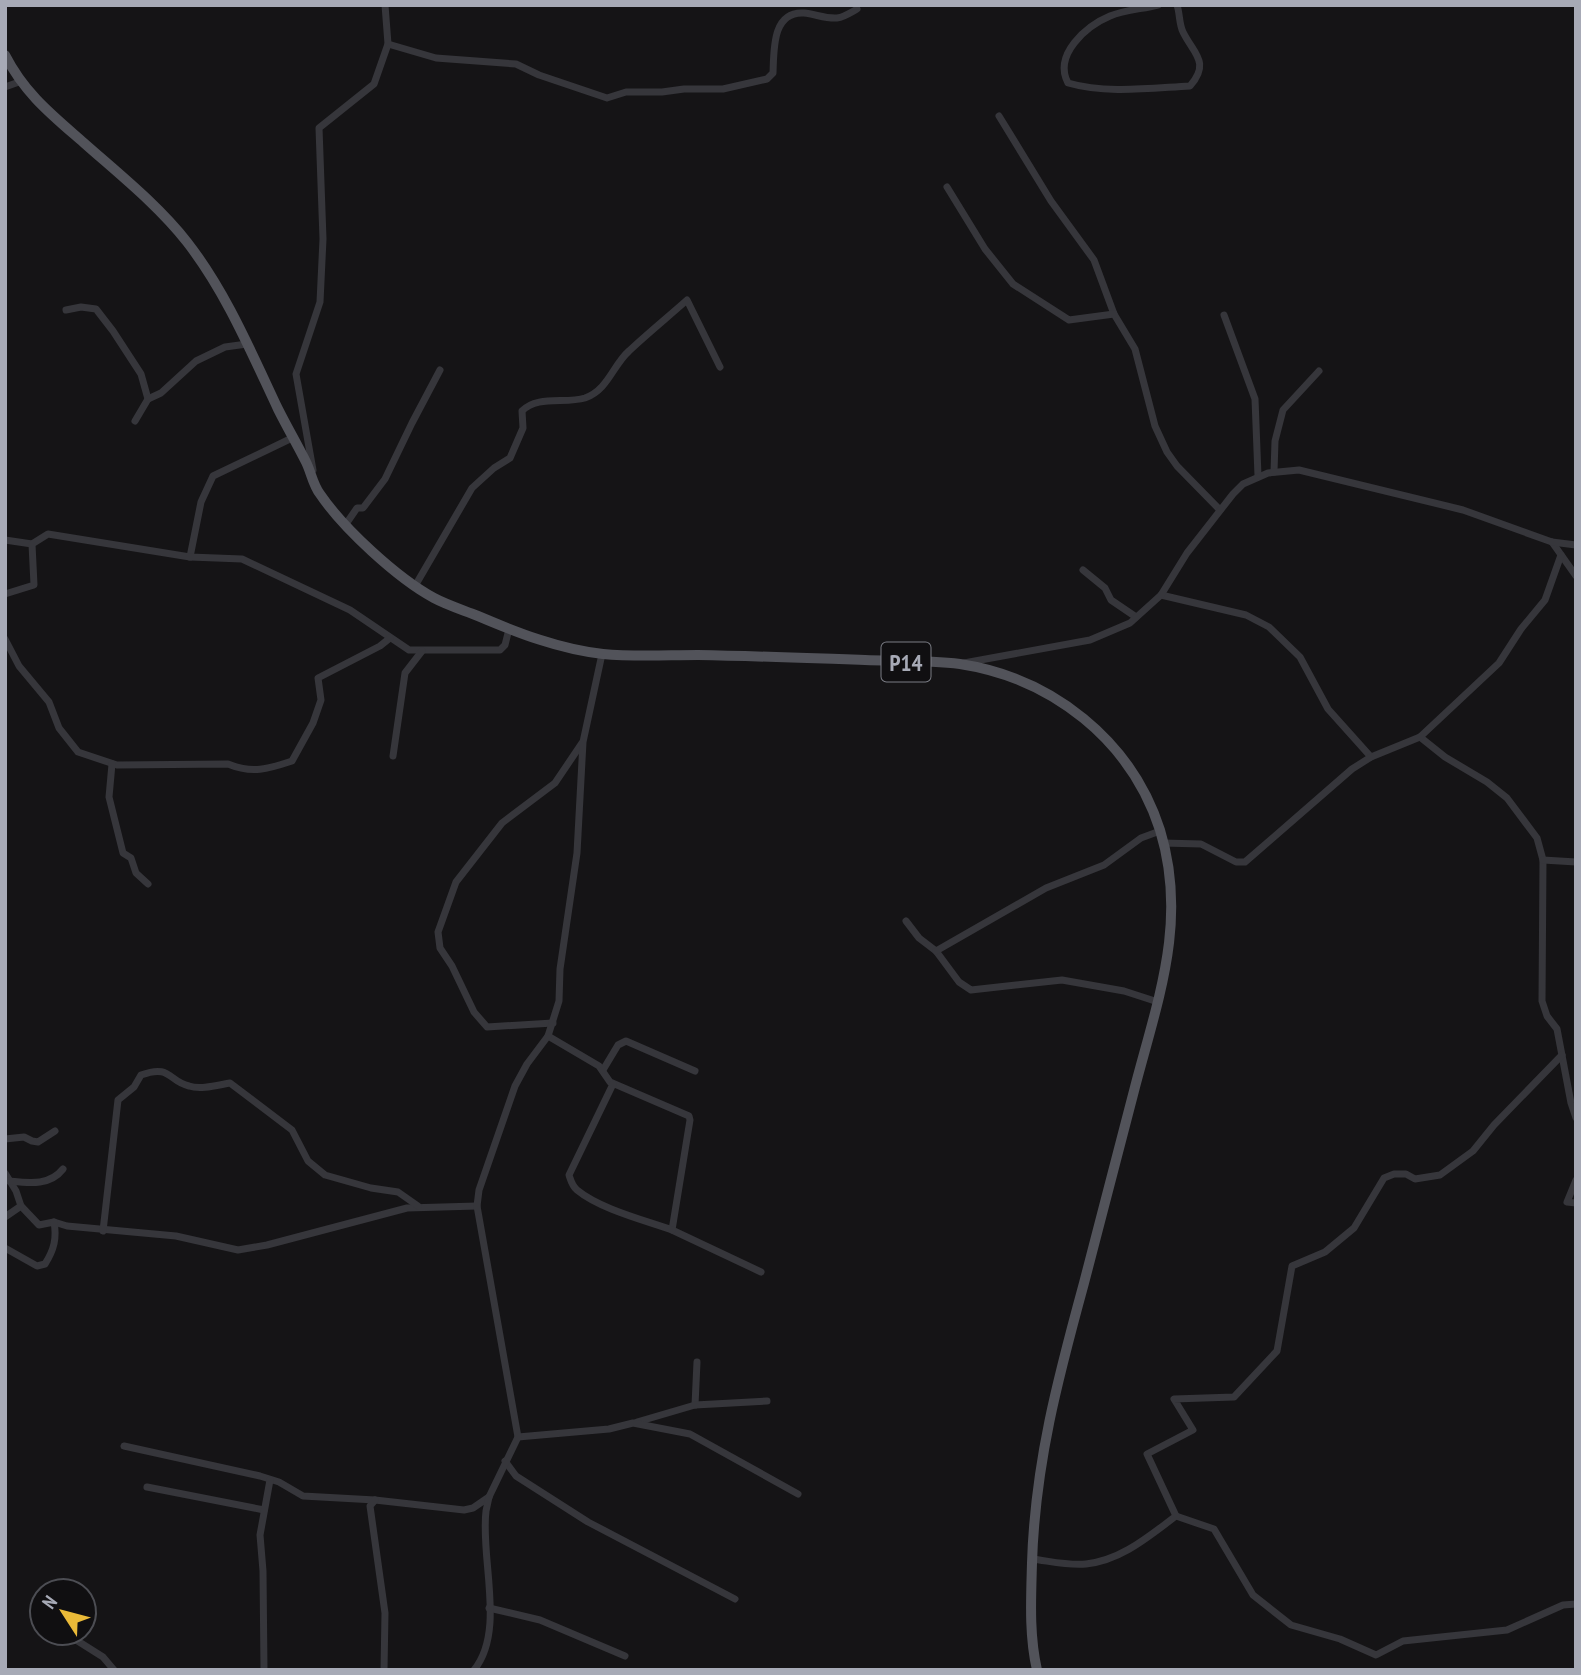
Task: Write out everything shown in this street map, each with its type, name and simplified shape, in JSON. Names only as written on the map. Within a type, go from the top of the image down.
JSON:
[{"type":"main road","name":"P14","points":[[5,55],[19,82],[116,171],[183,238],[201,262],[237,320],[292,438],[308,466],[316,491],[388,566],[437,600],[548,643],[602,654],[750,656],[956,664],[999,673],[1024,681],[1075,711],[1096,728],[1130,770],[1148,802],[1161,837],[1171,881],[1173,910],[1169,948],[1158,1002],[1045,1436],[1035,1506],[1032,1559],[1032,1635],[1037,1670]]},
{"type":"street","points":[[316,491],[296,374],[320,302],[323,239],[319,128],[374,84],[388,44],[385,5]]},
{"type":"street","points":[[1158,5],[1111,16],[1091,26],[1074,42],[1066,57],[1064,75],[1068,83],[1084,88],[1148,89],[1190,86],[1198,77],[1200,66],[1193,46],[1181,29],[1177,5]]},
{"type":"street","points":[[388,44],[436,58],[516,64],[539,75],[607,98],[626,92],[723,89],[766,79],[773,73],[775,41],[787,16],[803,13],[834,18],[857,9]]},
{"type":"street","points":[[5,87],[19,82]]},
{"type":"street","points":[[999,116],[1051,201],[1094,260],[1114,313],[1135,349],[1155,426],[1167,452],[1220,510]]},
{"type":"street","points":[[947,187],[985,249],[1013,284],[1069,320],[1114,313]]},
{"type":"street","points":[[415,586],[472,488],[510,458],[523,428],[522,411],[526,407],[535,403],[585,398],[603,386],[627,352],[687,300],[720,367]]},
{"type":"street","points":[[66,310],[81,307],[96,309],[141,374],[148,399]]},
{"type":"street","points":[[1224,315],[1255,399],[1258,476]]},
{"type":"street","points":[[135,421],[148,399],[161,393],[190,365],[212,352],[247,344]]},
{"type":"street","points":[[346,524],[357,508],[363,508],[385,479],[440,370]]},
{"type":"street","points":[[1274,472],[1275,441],[1283,410],[1319,371]]},
{"type":"street","points":[[190,557],[201,502],[213,476],[292,438]]},
{"type":"street","points":[[956,664],[1090,640],[1130,623],[1161,594],[1187,553],[1243,484],[1274,472],[1299,470],[1407,496],[1463,510],[1552,542],[1576,545]]},
{"type":"street","points":[[5,540],[32,544],[48,534],[190,557],[242,559],[349,610],[409,650],[500,650],[505,645],[509,629]]},
{"type":"street","points":[[1552,542],[1576,576]]},
{"type":"street","points":[[5,594],[34,585],[32,544]]},
{"type":"street","points":[[936,951],[1046,888],[1104,865],[1141,838],[1161,837],[1201,844],[1236,862],[1245,862],[1342,777],[1371,757],[1420,737],[1499,663],[1545,600],[1561,555]]},
{"type":"street","points":[[1083,570],[1105,588],[1111,600],[1136,617]]},
{"type":"street","points":[[1161,594],[1246,615],[1269,627],[1300,657],[1328,709],[1371,757]]},
{"type":"street","points":[[5,639],[19,666],[49,702],[59,728],[78,752],[111,764],[228,764],[243,770],[262,771],[292,761],[313,723],[321,701],[318,678],[380,646],[390,638]]},
{"type":"street","points":[[393,757],[405,673],[422,651]]},
{"type":"street","points":[[474,1670],[485,1654],[489,1608],[484,1522],[489,1497],[518,1437],[477,1206],[479,1190],[515,1086],[527,1064],[548,1036],[559,1001],[560,969],[577,853],[583,742],[602,654]]},
{"type":"street","points":[[1420,737],[1507,798],[1537,838],[1543,860],[1542,1001],[1547,1016],[1557,1029],[1570,1103],[1576,1118]]},
{"type":"street","points":[[552,1023],[487,1027],[474,1012],[440,948],[438,932],[456,882],[502,823],[555,783],[583,742]]},
{"type":"street","points":[[111,764],[109,797],[117,835],[123,853],[131,858],[136,873],[148,884]]},
{"type":"street","points":[[1543,860],[1576,862]]},
{"type":"street","points":[[906,921],[919,938],[936,951],[960,982],[971,990],[1062,980],[1125,991],[1158,1002]]},
{"type":"street","points":[[548,1036],[603,1070],[613,1084],[686,1114],[690,1120],[672,1230]]},
{"type":"street","points":[[603,1070],[618,1045],[626,1041],[695,1071]]},
{"type":"street","points":[[1562,1055],[1494,1125],[1473,1151],[1440,1175],[1415,1179],[1406,1174],[1394,1174],[1384,1178],[1354,1228],[1325,1252],[1292,1266],[1277,1351],[1234,1397],[1174,1399],[1192,1430],[1147,1454],[1176,1516],[1214,1529],[1253,1595],[1291,1625],[1340,1639],[1376,1655],[1403,1641],[1507,1630],[1563,1605],[1576,1604]]},
{"type":"street","points":[[103,1231],[118,1100],[134,1087],[141,1075],[153,1070],[170,1074],[188,1086],[230,1083],[292,1130],[308,1161],[325,1174],[371,1188],[398,1192],[418,1207]]},
{"type":"street","points":[[613,1084],[569,1175],[571,1184],[576,1190],[615,1210],[672,1230],[761,1272]]},
{"type":"street","points":[[5,1139],[24,1137],[37,1142],[55,1131]]},
{"type":"street","points":[[8,1181],[47,1181],[63,1169]]},
{"type":"street","points":[[5,1173],[20,1206],[39,1225],[54,1222],[67,1227],[176,1237],[239,1250],[418,1207],[477,1206]]},
{"type":"street","points":[[1576,1180],[1567,1202],[1576,1203]]},
{"type":"street","points":[[5,1217],[20,1206]]},
{"type":"street","points":[[5,1248],[37,1266],[45,1264],[55,1244],[54,1222]]},
{"type":"street","points":[[695,1405],[697,1362]]},
{"type":"street","points":[[518,1437],[609,1429],[695,1405],[767,1401]]},
{"type":"street","points":[[633,1423],[690,1434],[798,1494]]},
{"type":"street","points":[[124,1446],[279,1482],[303,1496],[375,1500],[464,1510],[473,1508],[489,1497]]},
{"type":"street","points":[[505,1461],[516,1476],[588,1522],[735,1599]]},
{"type":"street","points":[[264,1670],[260,1535],[270,1480]]},
{"type":"street","points":[[146,1487],[264,1510]]},
{"type":"street","points":[[375,1500],[370,1506],[385,1613],[384,1670]]},
{"type":"street","points":[[1032,1559],[1084,1564],[1111,1559],[1138,1544],[1176,1516]]},
{"type":"street","points":[[489,1608],[540,1620],[625,1656]]},
{"type":"street","points":[[87,1647],[103,1657],[114,1670]]}]
